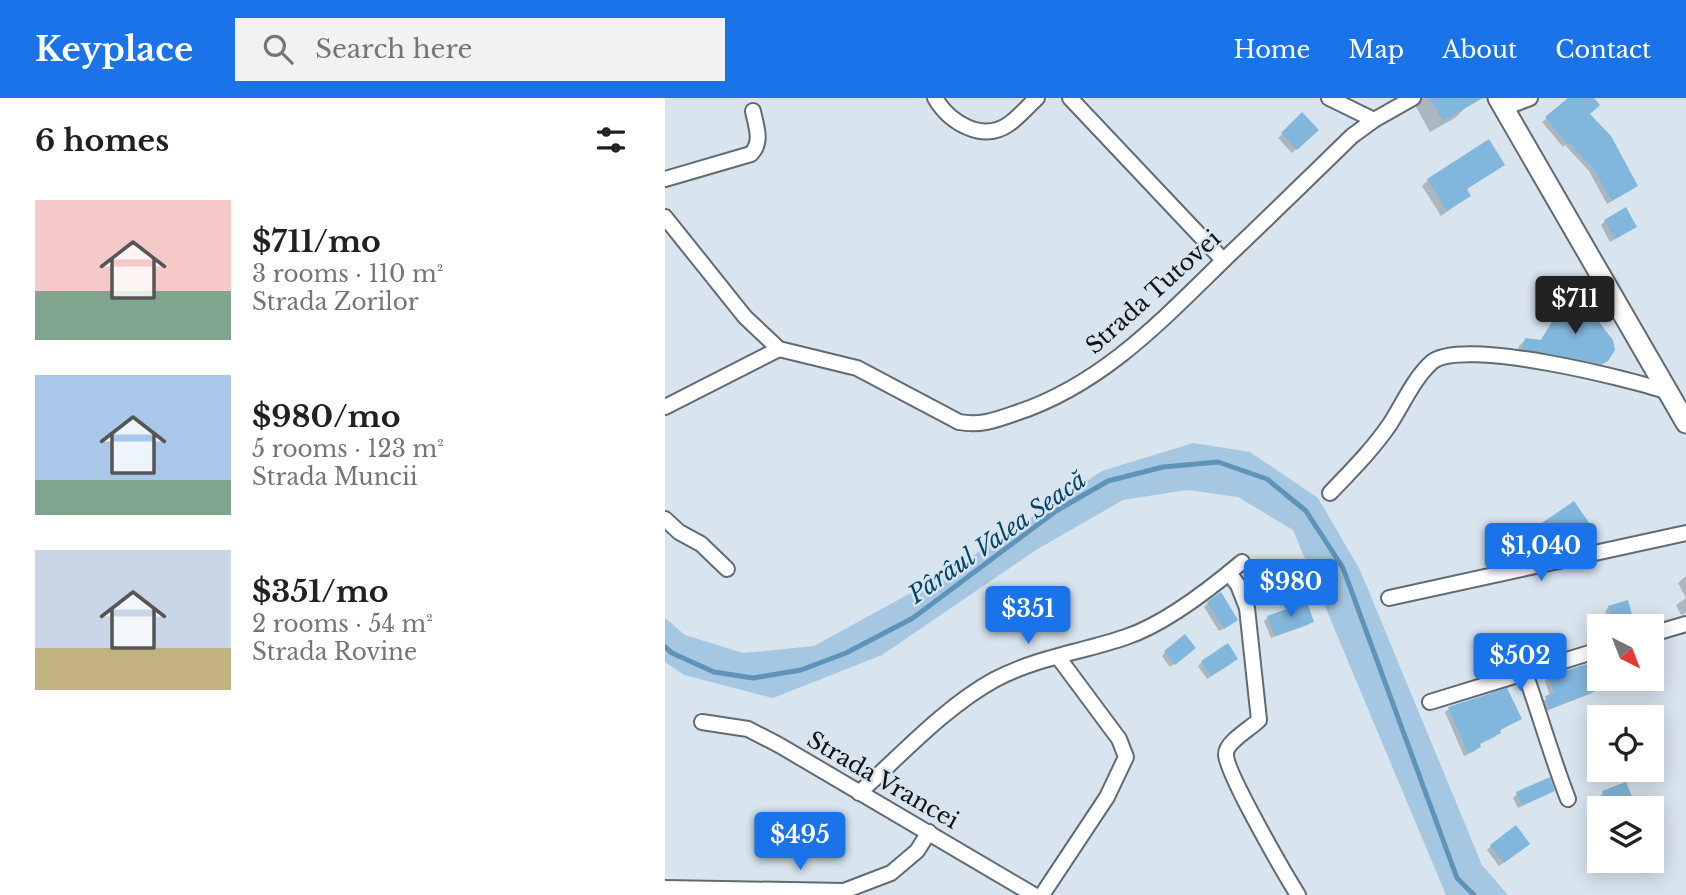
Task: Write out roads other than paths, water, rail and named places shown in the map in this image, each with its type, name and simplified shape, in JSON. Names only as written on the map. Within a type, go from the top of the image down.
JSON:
[{"type":"main road","points":[[1501,103],[1686,423]]},
{"type":"street","points":[[935,98],[942,110],[960,125],[991,131],[1007,126],[1037,98]]},
{"type":"street","points":[[1069,98],[1223,260]]},
{"type":"street","points":[[1329,98],[1374,120]]},
{"type":"street","name":"Strada Tutovei","points":[[665,217],[745,317],[779,349],[857,368],[959,422],[973,425],[988,423],[1042,405],[1101,371],[1131,349],[1352,136],[1413,98]]},
{"type":"street","points":[[1501,103],[1530,98]]},
{"type":"street","points":[[665,179],[751,154],[759,138],[753,111]]},
{"type":"street","points":[[665,407],[779,349]]},
{"type":"street","points":[[1330,493],[1362,459],[1419,377],[1434,360],[1457,355],[1489,355],[1529,360],[1632,380],[1668,392]]},
{"type":"street","points":[[665,519],[679,532],[701,544],[727,569]]},
{"type":"street","points":[[1389,598],[1686,533]]},
{"type":"street","points":[[859,793],[953,708],[983,687],[1032,663],[1130,636],[1183,607],[1242,562]]},
{"type":"street","points":[[1229,573],[1238,585],[1247,608],[1258,720],[1230,743],[1226,755],[1233,777],[1298,895]]},
{"type":"street","points":[[1664,630],[1686,624]]},
{"type":"street","points":[[1430,702],[1587,654]]},
{"type":"street","points":[[1042,895],[1107,797],[1126,757],[1119,739],[1058,657]]},
{"type":"street","points":[[1525,673],[1543,721],[1549,750],[1568,799]]},
{"type":"street","name":"Strada Vrancei","points":[[702,722],[748,729],[779,745],[1034,895]]},
{"type":"street","points":[[665,888],[844,891],[891,873],[917,851],[929,832]]},
{"type":"waterway","name":"Pârâul Valea Seacă","points":[[665,647],[672,653],[714,672],[753,678],[801,670],[846,653],[913,618],[1056,511],[1108,481],[1163,467],[1218,462],[1267,479],[1306,511],[1343,568],[1457,878],[1474,895]]}]
